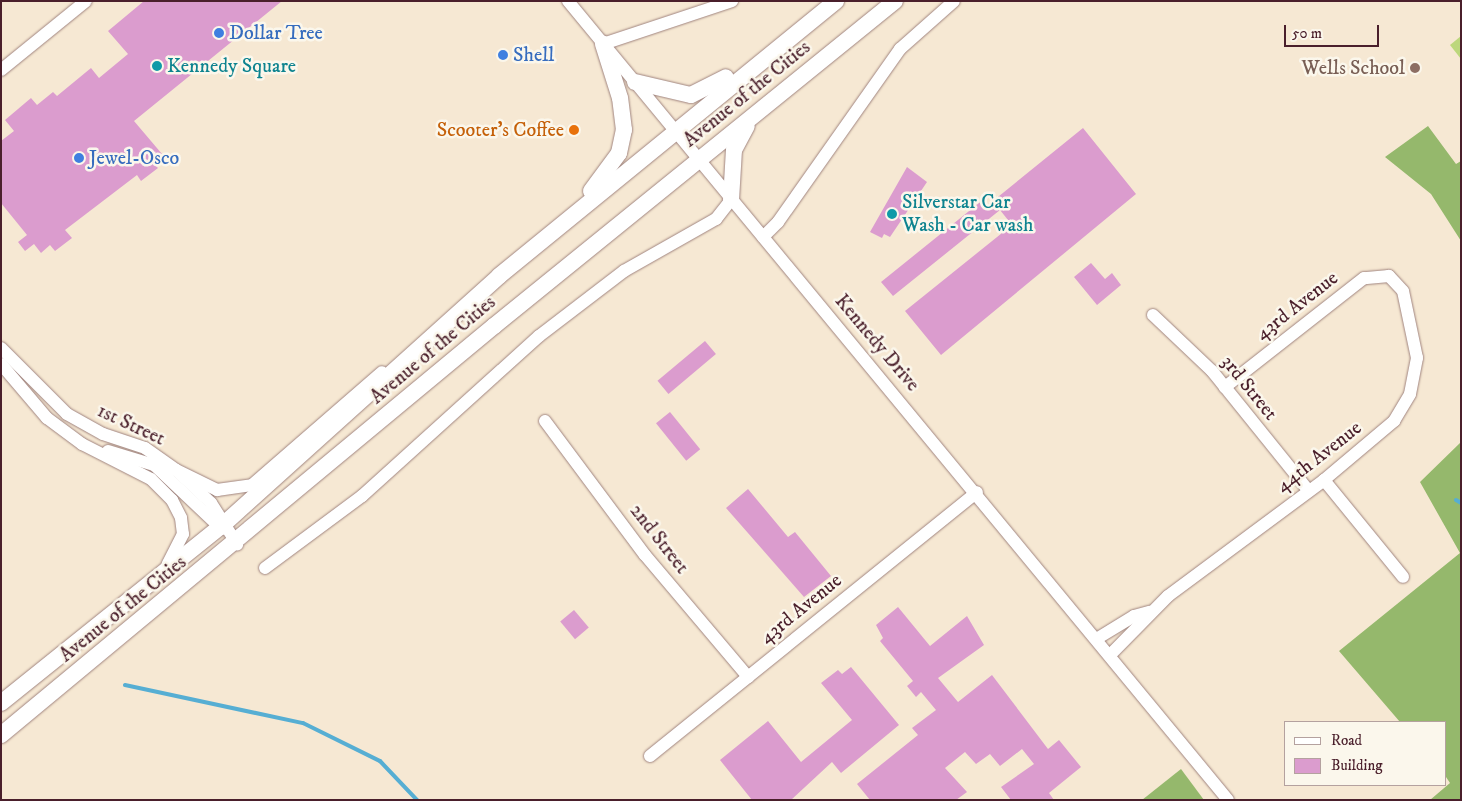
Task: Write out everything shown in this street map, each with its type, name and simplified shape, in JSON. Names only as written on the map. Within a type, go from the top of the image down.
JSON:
[{"type":"main road","points":[[635,82],[682,95],[706,91],[822,1]]},
{"type":"main road","name":"Avenue of the Cities","points":[[1,703],[222,525],[430,336],[553,231],[836,1]]},
{"type":"main road","name":"Avenue of the Cities","points":[[1,735],[237,544],[699,160],[895,1]]},
{"type":"main road","points":[[553,231],[619,153],[625,120],[603,44]]},
{"type":"main road","points":[[731,200],[734,150],[755,115]]},
{"type":"street","points":[[1,70],[86,1]]},
{"type":"street","name":"Kennedy Drive","points":[[568,1],[731,200],[1098,638],[1228,800]]},
{"type":"street","points":[[603,44],[732,1]]},
{"type":"street","points":[[763,236],[778,222],[900,49],[954,1]]},
{"type":"street","points":[[265,568],[362,496],[560,319],[624,271],[716,219],[731,200]]},
{"type":"street","name":"43rd Avenue","points":[[1225,387],[1364,278],[1380,273],[1397,282]]},
{"type":"street","name":"44th Avenue","points":[[1111,654],[1149,612],[1324,480],[1394,420],[1410,394],[1418,358],[1416,339],[1397,282]]},
{"type":"street","name":"3rd Street","points":[[1153,316],[1192,349],[1309,491]]},
{"type":"street","points":[[176,470],[217,490],[252,485],[347,399],[430,336]]},
{"type":"street","name":"1st Street","points":[[1,348],[67,414],[103,434],[145,448],[176,470],[222,525]]},
{"type":"street","name":"1st Street","points":[[1,364],[47,418],[90,448]]},
{"type":"street","name":"2nd Street","points":[[545,421],[645,555],[748,676]]},
{"type":"street","points":[[90,448],[154,465],[222,525],[237,544]]},
{"type":"street","points":[[90,448],[151,479],[178,508],[183,526],[181,544],[152,582]]},
{"type":"street","points":[[1324,480],[1403,577]]},
{"type":"street","name":"43rd Avenue","points":[[650,756],[977,492]]},
{"type":"street","name":"44th Avenue","points":[[1098,638],[1134,616],[1149,612]]},
{"type":"green space","points":[[1461,36],[1461,59],[1450,45]]},
{"type":"green space","points":[[1428,126],[1456,164],[1461,161],[1461,241],[1431,194],[1385,157]]},
{"type":"green space","points":[[1461,442],[1461,800],[1430,800],[1450,783],[1447,778],[1447,721],[1399,721],[1339,651],[1460,553],[1420,482]]},
{"type":"green space","points":[[1181,769],[1204,800],[1142,800]]},
{"type":"building","name":"Jewel-Osco","points":[[144,1],[282,1],[134,121],[162,154],[152,162],[158,168],[141,181],[137,175],[65,230],[72,238],[55,251],[50,245],[41,253],[34,244],[25,251],[18,242],[27,235],[1,203],[1,141],[14,131],[5,120],[31,98],[37,105],[53,92],[57,96],[91,68],[99,78],[128,54],[108,31]]},
{"type":"building","points":[[1083,128],[1136,194],[941,355],[905,311],[1012,225],[1000,210],[893,296],[881,282],[984,199],[988,205]]},
{"type":"building","name":"Silverstar Car Wash - Car wash","points":[[907,167],[927,182],[890,237],[884,234],[882,238],[870,232]]},
{"type":"building","points":[[1091,263],[1105,279],[1112,273],[1121,285],[1097,305],[1074,277]]},
{"type":"building","points":[[705,341],[716,354],[668,394],[658,381]]},
{"type":"building","points":[[670,412],[700,449],[686,461],[656,423]]},
{"type":"building","points":[[748,489],[788,537],[795,532],[831,576],[804,597],[726,508]]},
{"type":"building","points":[[898,607],[930,646],[967,616],[984,645],[938,678],[958,702],[992,675],[1048,749],[1059,740],[1081,767],[1049,793],[1054,800],[1011,800],[1001,787],[1034,764],[1022,749],[1000,766],[990,754],[976,764],[965,752],[945,768],[967,792],[956,800],[870,800],[857,784],[918,735],[912,728],[936,710],[921,692],[916,697],[907,686],[913,681],[880,641],[883,638],[876,625]]},
{"type":"building","points":[[574,610],[589,628],[575,639],[560,622]]},
{"type":"building","points":[[851,667],[899,725],[841,773],[832,762],[791,800],[752,800],[720,760],[768,721],[801,762],[852,720],[821,683],[838,670],[842,674]]},
{"type":"waterway","points":[[1456,500],[1461,503]]},
{"type":"waterway","points":[[125,685],[303,723],[380,761],[417,800]]},
{"type":"place","name":"Dollar Tree","points":[[219,33]]},
{"type":"place","name":"Shell","points":[[503,55]]},
{"type":"place","name":"Kennedy Square","points":[[157,66]]},
{"type":"place","name":"Wells School","points":[[1415,68]]},
{"type":"place","name":"Scooter's Coffee","points":[[574,130]]},
{"type":"place","name":"Jewel-Osco","points":[[79,158]]},
{"type":"place","name":"Silverstar Car Wash - Car wash","points":[[892,214]]}]
